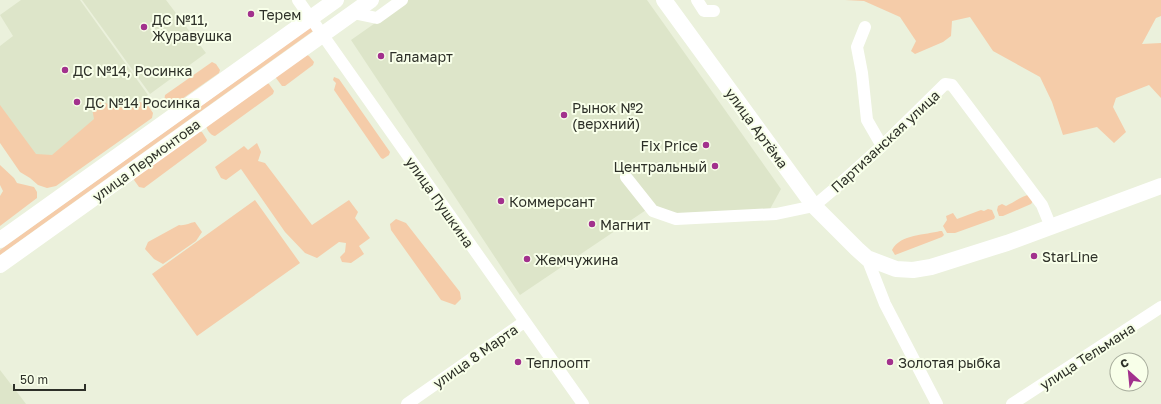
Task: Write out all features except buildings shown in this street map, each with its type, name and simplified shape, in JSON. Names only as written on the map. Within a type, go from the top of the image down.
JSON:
[{"type":"main road","name":"улица Лермонтова","points":[[0,240],[336,0]]},
{"type":"main road","name":"улица Лермонтова","points":[[0,265],[371,0]]},
{"type":"main road","name":"улица Артёма","points":[[666,1],[814,206],[862,254]]},
{"type":"main road","points":[[862,254],[896,269],[913,270],[938,264],[1006,243],[1161,186]]},
{"type":"street","name":"улица Пушкина","points":[[298,0],[583,404]]},
{"type":"street","points":[[353,13],[377,18],[402,0]]},
{"type":"street","points":[[697,0],[704,11],[714,11]]},
{"type":"street","points":[[865,27],[857,47],[862,73],[867,120],[882,146]]},
{"type":"street","name":"Партизанская улица","points":[[814,206],[882,146],[945,84],[952,85],[1042,205],[1051,227]]},
{"type":"street","points":[[626,177],[653,211],[676,219],[776,214],[814,206]]},
{"type":"street","points":[[862,254],[885,304],[937,404]]},
{"type":"street","name":"улица Тельмана","points":[[1012,404],[1161,307]]},
{"type":"street","name":"улица 8 Марта","points":[[407,404],[524,322]]},
{"type":"shaded area","name":"ДС №14, Росинка","points":[[21,0],[80,0],[148,95],[37,174],[0,123],[0,46],[13,36],[0,15]]},
{"type":"shaded area","name":"ДС №11, Журавушка","points":[[82,0],[166,0],[206,53],[150,94]]},
{"type":"shaded area","name":"Рынок №2 (верхний)","points":[[408,0],[647,0],[781,189],[770,209],[676,214],[652,206],[520,295],[351,40]]},
{"type":"shaded area","points":[[845,0],[1161,0],[1161,16],[1156,18],[1142,44],[1161,43],[1161,98],[1149,85],[1116,98],[1113,107],[1126,132],[1114,143],[1097,127],[1063,135],[1052,102],[1040,77],[993,51],[970,17],[952,21],[951,36],[943,42],[915,54],[911,51],[916,41],[900,17],[864,1]]},
{"type":"shaded area","points":[[311,27],[313,31],[0,255],[0,250]]},
{"type":"shaded area","points":[[305,54],[314,62],[313,65],[285,86],[282,86],[276,78],[276,74]]},
{"type":"shaded area","points":[[212,62],[216,64],[220,70],[219,73],[172,106],[167,107],[164,103],[165,95]]},
{"type":"shaded area","points":[[334,77],[339,79],[390,152],[389,155],[383,159],[334,90],[336,83],[333,80]]},
{"type":"shaded area","points":[[266,82],[274,91],[273,94],[215,136],[210,133],[206,124]]},
{"type":"shaded area","points":[[136,101],[147,104],[153,113],[152,118],[56,186],[47,188],[38,185],[20,172],[0,143],[0,105],[36,154],[52,155],[94,119],[92,108],[101,102],[124,108]]},
{"type":"shaded area","points":[[197,131],[202,132],[207,140],[206,142],[144,188],[139,187],[134,180],[136,175]]},
{"type":"shaded area","points":[[257,143],[261,152],[258,161],[265,163],[312,225],[349,200],[358,212],[355,218],[370,238],[359,246],[364,254],[351,263],[342,262],[340,257],[345,252],[346,243],[339,242],[317,258],[305,253],[285,232],[241,169],[226,180],[221,178],[215,167],[244,146],[248,150]]},
{"type":"shaded area","points":[[0,165],[14,178],[17,183],[34,187],[37,192],[37,198],[0,226],[0,196],[3,191],[0,185]]},
{"type":"shaded area","points":[[1031,194],[1033,201],[1031,204],[1003,216],[999,216],[997,210],[998,206],[1002,204],[1006,206]]},
{"type":"shaded area","points":[[255,200],[300,263],[197,336],[152,274]]},
{"type":"shaded area","points":[[988,209],[992,210],[995,217],[994,219],[955,233],[947,233],[943,226],[947,220],[946,216],[953,213],[957,219]]},
{"type":"shaded area","points":[[396,219],[406,223],[460,292],[461,299],[455,305],[441,300],[391,230],[390,224]]},
{"type":"shaded area","points":[[195,222],[202,232],[196,241],[163,264],[154,259],[145,249],[148,242],[179,225]]},
{"type":"shaded area","points":[[942,231],[944,235],[942,237],[895,255],[892,250],[901,241],[907,238]]},
{"type":"shaded area","points":[[0,370],[20,396],[26,404],[0,404]]},
{"type":"place","name":"Терем","points":[[251,14]]},
{"type":"place","name":"ДС №11, Журавушка","points":[[144,27]]},
{"type":"place","name":"Галамарт","points":[[381,56]]},
{"type":"place","name":"ДС №14, Росинка","points":[[65,70]]},
{"type":"place","name":"ДС №14 Росинка","points":[[77,102]]},
{"type":"place","name":"Рынок №2 (верхний)","points":[[564,115]]},
{"type":"place","name":"Fix Price","points":[[706,145]]},
{"type":"place","name":"Центральный","points":[[715,166]]},
{"type":"place","name":"Коммерсант","points":[[501,201]]},
{"type":"place","name":"Магнит","points":[[592,224]]},
{"type":"place","name":"StarLine","points":[[1034,256]]},
{"type":"place","name":"Жемчужина","points":[[527,259]]},
{"type":"place","name":"Теплоопт","points":[[518,362]]},
{"type":"place","name":"Золотая рыбка","points":[[890,362]]}]
